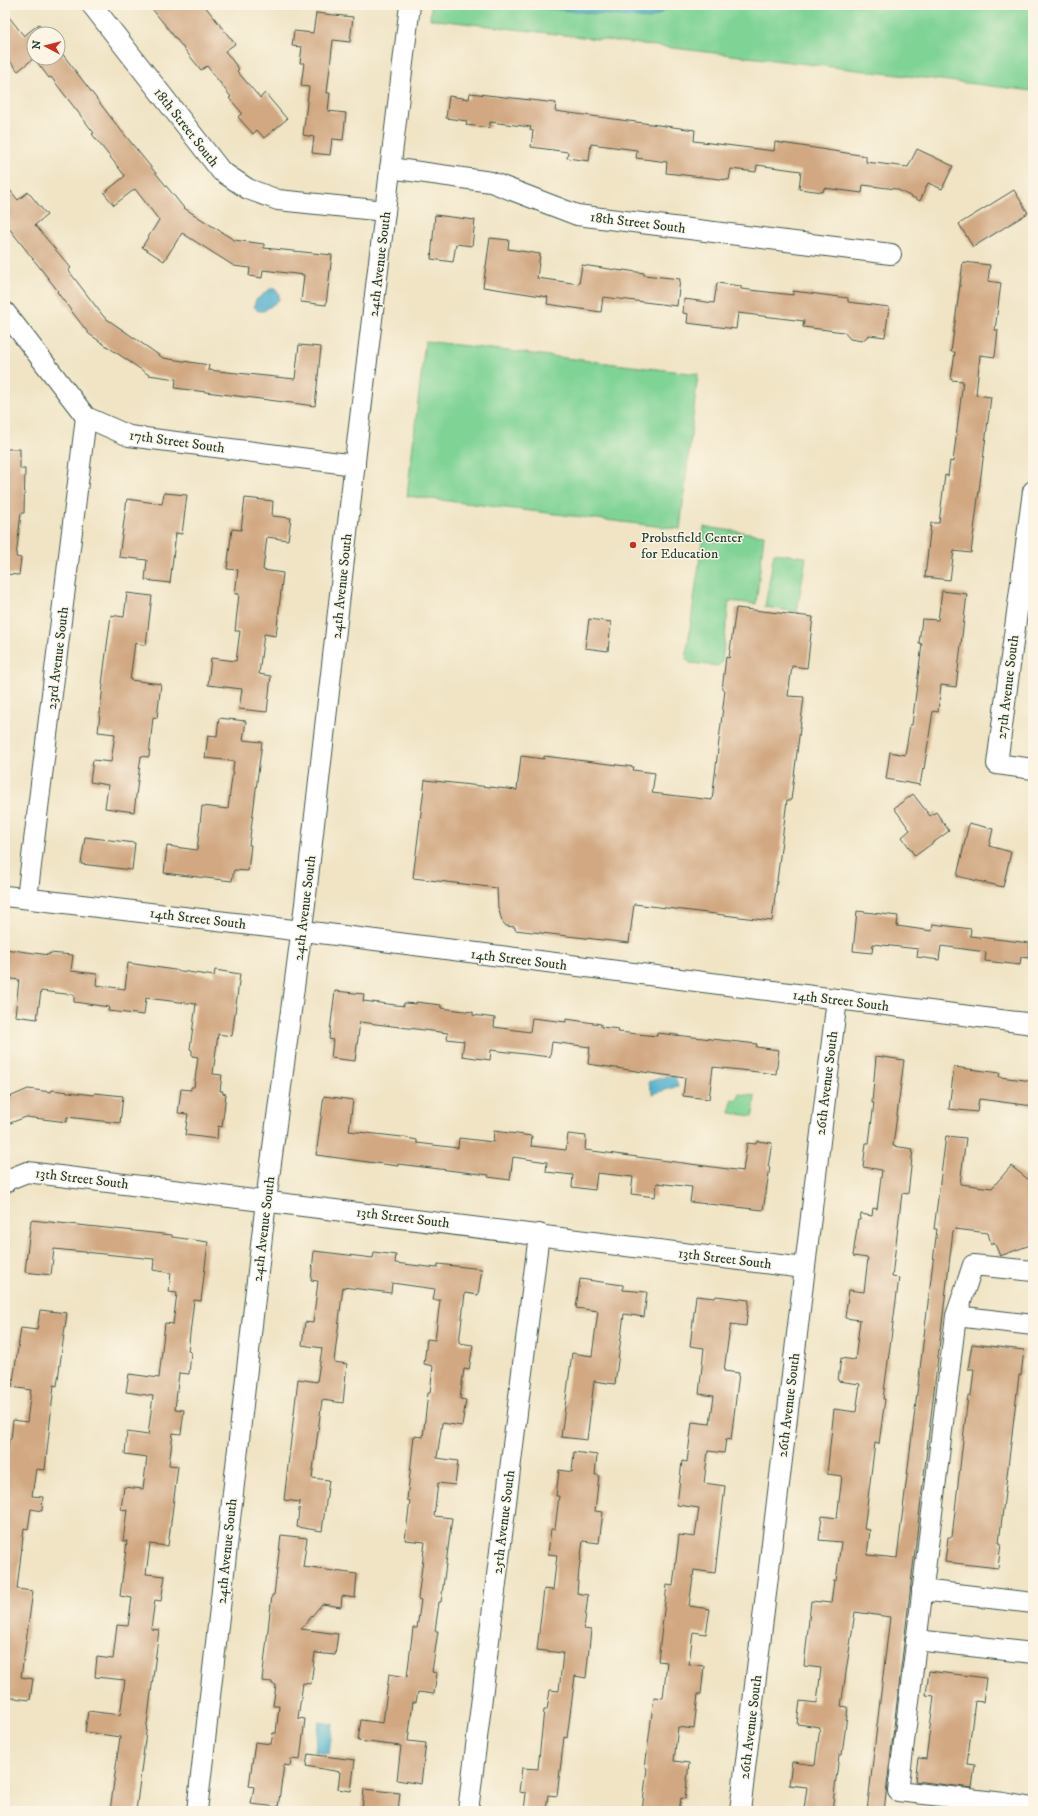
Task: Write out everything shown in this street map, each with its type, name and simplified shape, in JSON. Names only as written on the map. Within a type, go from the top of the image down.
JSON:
[{"type":"street","name":"18th Street South","points":[[92,5],[221,171],[248,190],[278,200],[385,211]]},
{"type":"street","name":"24th Avenue South","points":[[197,1811],[266,1201],[302,931],[355,465],[410,5]]},
{"type":"street","name":"18th Street South","points":[[390,168],[491,182],[577,215],[891,254]]},
{"type":"street","name":"17th Street South","points":[[5,312],[86,417],[129,436],[355,465]]},
{"type":"street","name":"23rd Avenue South","points":[[27,898],[86,417]]},
{"type":"street","name":"27th Avenue South","points":[[1033,491],[1032,512],[997,764],[1033,769]]},
{"type":"street","name":"14th Street South","points":[[5,896],[302,931],[1033,1024]]},
{"type":"street","name":"26th Avenue South","points":[[740,1811],[837,999]]},
{"type":"street","name":"13th Street South","points":[[5,1182],[27,1172],[539,1234],[804,1268]]},
{"type":"street","name":"25th Avenue South","points":[[468,1811],[539,1234]]},
{"type":"street","points":[[1032,1805],[898,1790],[956,1316],[973,1264],[1033,1271]]},
{"type":"street","points":[[956,1316],[1033,1325]]},
{"type":"street","points":[[922,1590],[1033,1603]]},
{"type":"street","points":[[916,1640],[1033,1653]]},
{"type":"green space","points":[[431,5],[1033,5],[1033,91],[430,19]]},
{"type":"green space","points":[[425,341],[698,374],[680,529],[407,496]]},
{"type":"green space","points":[[704,527],[764,535],[756,604],[729,601],[722,662],[718,666],[690,663],[686,658]]},
{"type":"green space","points":[[774,553],[806,557],[797,612],[765,607]]},
{"type":"green space","points":[[739,1094],[755,1096],[753,1116],[730,1113],[732,1099],[738,1100]]},
{"type":"water","points":[[514,5],[666,5],[663,12],[650,19]]},
{"type":"water","points":[[270,289],[275,289],[279,294],[279,300],[264,311],[258,311],[254,306],[256,300]]},
{"type":"water","points":[[674,1074],[678,1086],[653,1094],[648,1082]]},
{"type":"water","points":[[319,1722],[333,1724],[329,1754],[315,1752]]},
{"type":"building","points":[[149,5],[204,5],[235,44],[225,51],[239,69],[237,71],[260,98],[265,93],[287,119],[264,138],[257,130],[253,134],[238,117],[242,113],[229,98],[231,97],[207,66],[201,70]]},
{"type":"building","points":[[5,12],[24,36],[26,34],[26,64],[18,71],[5,55]]},
{"type":"building","points":[[316,13],[353,17],[350,42],[333,40],[327,93],[330,93],[328,111],[346,113],[343,140],[332,139],[330,155],[312,153],[314,137],[303,135],[309,87],[301,86],[304,63],[300,63],[302,47],[292,46],[294,31],[313,33]]},
{"type":"building","points":[[66,59],[112,119],[184,208],[234,240],[264,244],[264,248],[332,255],[326,305],[301,302],[304,275],[263,270],[262,278],[249,276],[250,268],[234,266],[182,233],[164,261],[142,247],[159,220],[135,189],[114,205],[104,193],[125,176],[92,134],[94,133],[51,77],[49,78],[40,66],[66,66]]},
{"type":"building","points":[[470,93],[556,103],[555,111],[695,130],[694,141],[774,151],[775,142],[866,156],[866,162],[908,167],[917,149],[953,166],[942,189],[928,183],[920,201],[896,189],[863,185],[862,193],[824,188],[823,192],[799,189],[801,171],[757,165],[756,172],[731,169],[729,180],[666,173],[667,162],[636,158],[637,150],[591,144],[589,161],[567,158],[568,152],[531,147],[533,131],[530,130],[531,127],[490,122],[490,128],[466,125],[467,121],[446,118],[449,96],[469,99]]},
{"type":"building","points":[[5,184],[18,200],[28,192],[47,215],[35,225],[71,268],[68,270],[104,317],[163,358],[209,365],[208,370],[295,379],[299,345],[321,347],[315,406],[175,388],[176,379],[149,375],[89,334],[57,292],[58,291],[5,223]]},
{"type":"building","points":[[1014,190],[1028,213],[973,247],[959,224]]},
{"type":"building","points":[[435,215],[475,220],[472,246],[456,244],[453,262],[431,259]]},
{"type":"building","points":[[490,238],[509,240],[508,249],[540,254],[537,278],[579,284],[582,265],[680,279],[677,306],[603,297],[601,312],[547,304],[548,297],[483,287]]},
{"type":"building","points":[[963,262],[990,265],[988,281],[1001,283],[995,330],[998,330],[995,357],[980,355],[976,395],[991,397],[971,553],[954,551],[950,580],[925,577],[931,523],[939,523],[945,475],[948,476],[950,461],[953,462],[963,381],[951,380],[955,352],[951,352]]},
{"type":"building","points":[[717,283],[741,286],[741,289],[793,295],[793,291],[848,298],[848,302],[889,307],[885,337],[869,335],[862,341],[850,339],[844,332],[803,327],[804,321],[738,313],[736,329],[687,323],[688,314],[683,313],[684,299],[714,303]]},
{"type":"building","points":[[5,449],[20,449],[20,469],[25,469],[24,513],[21,513],[16,557],[21,558],[19,575],[5,574]]},
{"type":"building","points":[[164,493],[187,495],[182,534],[176,533],[170,583],[145,580],[147,560],[119,557],[127,499],[162,504]]},
{"type":"building","points":[[245,498],[273,501],[272,516],[291,518],[288,540],[267,537],[263,570],[283,573],[276,636],[264,634],[259,674],[271,676],[267,712],[239,709],[242,689],[208,685],[211,658],[236,661],[240,631],[235,631],[239,594],[235,594],[238,570],[227,569],[232,529],[241,530]]},
{"type":"building","points":[[942,591],[967,594],[956,687],[941,685],[938,712],[933,711],[920,785],[886,779],[890,752],[905,755],[910,725],[912,725],[922,644],[919,643],[922,619],[938,620]]},
{"type":"building","points":[[127,593],[152,596],[146,645],[135,643],[130,680],[161,684],[157,718],[153,717],[149,757],[141,756],[134,812],[105,808],[108,785],[90,782],[93,760],[111,762],[115,734],[98,732],[102,684],[111,615],[124,617]]},
{"type":"building","points":[[736,608],[813,617],[807,668],[792,666],[788,696],[804,697],[791,800],[787,800],[772,921],[634,904],[629,943],[515,930],[515,927],[506,926],[502,921],[498,907],[497,888],[413,878],[425,780],[517,790],[521,756],[544,759],[544,756],[634,767],[633,770],[655,773],[652,793],[712,800],[725,690],[722,690],[726,657],[729,658]]},
{"type":"building","points":[[589,619],[611,622],[608,651],[585,648]]},
{"type":"building","points":[[219,718],[246,721],[243,740],[262,742],[249,845],[251,845],[248,871],[234,870],[232,881],[164,873],[167,846],[197,850],[202,806],[228,809],[234,761],[205,758],[208,735],[217,736]]},
{"type":"building","points":[[913,794],[930,816],[936,812],[949,831],[915,856],[902,837],[910,830],[894,808]]},
{"type":"building","points":[[969,823],[993,829],[989,846],[1011,852],[1003,887],[957,876]]},
{"type":"building","points":[[85,837],[135,843],[132,870],[81,864]]},
{"type":"building","points":[[857,911],[898,916],[897,926],[932,931],[933,924],[971,929],[970,936],[1030,943],[1028,958],[1021,957],[1020,965],[985,961],[986,952],[941,946],[939,960],[917,957],[918,949],[873,944],[872,953],[853,951]]},
{"type":"building","points":[[5,949],[49,955],[49,953],[73,955],[71,971],[97,974],[96,985],[125,989],[128,963],[214,976],[215,970],[240,974],[232,1036],[218,1034],[213,1074],[222,1075],[220,1091],[223,1091],[222,1093],[226,1094],[222,1127],[218,1126],[217,1139],[185,1135],[188,1114],[178,1113],[181,1089],[191,1090],[191,1087],[194,1087],[198,1057],[192,1056],[192,1050],[190,1049],[196,1004],[146,998],[144,1015],[108,1011],[109,1007],[74,1002],[74,995],[41,991],[37,1019],[15,1016],[19,980],[5,978]]},
{"type":"building","points":[[335,991],[364,994],[363,1001],[404,1006],[404,1003],[416,1004],[416,1002],[441,1005],[441,1008],[473,1012],[473,1015],[495,1018],[494,1027],[530,1032],[532,1018],[566,1022],[566,1019],[601,1024],[601,1027],[619,1029],[618,1032],[657,1036],[657,1033],[757,1044],[756,1047],[779,1050],[776,1074],[713,1067],[709,1099],[683,1096],[685,1078],[588,1064],[590,1047],[552,1042],[550,1057],[491,1050],[490,1060],[462,1056],[464,1041],[447,1039],[448,1033],[360,1022],[355,1061],[331,1058],[333,1040],[329,1039]]},
{"type":"building","points":[[876,1056],[904,1060],[893,1146],[913,1149],[908,1194],[902,1193],[892,1277],[899,1278],[883,1399],[885,1399],[879,1444],[875,1443],[864,1529],[870,1530],[867,1555],[897,1558],[937,1229],[934,1229],[946,1136],[966,1138],[960,1184],[992,1188],[1011,1166],[1033,1183],[1033,1244],[1000,1256],[994,1242],[991,1244],[988,1233],[955,1229],[953,1231],[884,1811],[867,1811],[890,1617],[855,1612],[841,1706],[848,1707],[842,1755],[839,1755],[832,1811],[816,1811],[804,1809],[807,1787],[789,1785],[792,1762],[815,1765],[820,1727],[797,1724],[800,1701],[817,1703],[821,1668],[804,1666],[811,1601],[831,1603],[834,1580],[836,1581],[841,1542],[819,1540],[822,1516],[837,1518],[842,1476],[827,1474],[834,1409],[856,1412],[860,1384],[838,1381],[841,1358],[855,1360],[860,1320],[845,1318],[849,1290],[864,1292],[868,1258],[853,1256],[858,1220],[860,1220],[861,1214],[872,1216],[873,1208],[877,1209],[882,1170],[863,1167],[866,1143],[869,1143],[874,1103],[872,1103]]},
{"type":"building","points":[[954,1067],[1000,1073],[999,1077],[1033,1081],[1033,1106],[979,1099],[977,1112],[949,1109]]},
{"type":"building","points":[[28,1089],[51,1092],[52,1090],[94,1095],[95,1093],[123,1096],[120,1123],[67,1117],[67,1122],[26,1117],[5,1125],[5,1099]]},
{"type":"building","points":[[324,1096],[353,1100],[349,1131],[402,1137],[417,1140],[417,1143],[458,1148],[459,1138],[493,1142],[494,1131],[532,1136],[531,1146],[566,1150],[568,1134],[586,1136],[585,1150],[743,1171],[747,1143],[756,1144],[757,1141],[772,1143],[768,1167],[770,1167],[763,1210],[690,1202],[692,1187],[657,1183],[655,1197],[631,1194],[633,1177],[597,1173],[595,1190],[572,1187],[573,1175],[546,1172],[547,1162],[513,1157],[510,1180],[488,1177],[489,1175],[398,1164],[398,1166],[316,1155]]},
{"type":"building","points":[[31,1220],[172,1235],[172,1237],[208,1242],[201,1301],[194,1300],[188,1351],[191,1352],[189,1374],[179,1373],[175,1409],[184,1410],[181,1434],[173,1433],[169,1465],[178,1466],[168,1546],[150,1544],[146,1574],[165,1576],[161,1601],[155,1600],[151,1629],[159,1630],[136,1811],[110,1811],[120,1737],[85,1732],[88,1711],[120,1715],[125,1680],[95,1677],[97,1657],[113,1659],[117,1625],[128,1626],[132,1598],[120,1596],[127,1541],[123,1541],[127,1510],[121,1509],[124,1487],[143,1489],[147,1457],[125,1454],[127,1432],[148,1435],[153,1396],[126,1392],[129,1374],[159,1378],[165,1323],[173,1324],[177,1293],[169,1292],[171,1273],[153,1270],[154,1259],[54,1249],[51,1275],[25,1272]]},
{"type":"building","points":[[314,1251],[373,1258],[374,1252],[396,1255],[395,1263],[437,1268],[438,1264],[482,1269],[478,1295],[465,1293],[459,1343],[473,1345],[469,1370],[464,1369],[460,1399],[466,1400],[462,1426],[442,1423],[437,1458],[458,1461],[455,1485],[438,1483],[434,1516],[452,1518],[441,1602],[439,1602],[435,1631],[438,1631],[432,1672],[437,1673],[434,1694],[418,1692],[416,1702],[413,1702],[408,1741],[426,1743],[421,1784],[397,1780],[401,1746],[358,1741],[361,1720],[383,1723],[389,1674],[407,1677],[413,1628],[417,1628],[421,1600],[418,1599],[425,1542],[405,1540],[410,1501],[407,1500],[414,1436],[423,1437],[428,1393],[430,1393],[433,1366],[424,1364],[427,1339],[435,1340],[440,1300],[433,1300],[435,1289],[392,1283],[391,1293],[343,1287],[334,1362],[347,1364],[343,1403],[322,1400],[312,1478],[329,1480],[322,1531],[297,1527],[300,1502],[284,1500],[298,1379],[317,1382],[322,1348],[302,1345],[305,1322],[313,1323],[318,1281],[311,1280]]},
{"type":"building","points":[[580,1279],[623,1285],[623,1290],[647,1292],[644,1317],[624,1314],[615,1384],[594,1381],[587,1440],[561,1437],[572,1353],[592,1356],[598,1311],[576,1308]]},
{"type":"building","points":[[696,1296],[715,1298],[716,1296],[749,1300],[746,1326],[731,1324],[724,1371],[739,1373],[731,1440],[726,1439],[724,1453],[708,1451],[704,1483],[725,1486],[715,1573],[694,1570],[689,1606],[710,1609],[706,1634],[693,1632],[689,1664],[704,1666],[701,1694],[698,1694],[694,1729],[678,1727],[674,1761],[689,1763],[685,1799],[681,1798],[679,1811],[642,1811],[647,1768],[645,1768],[654,1697],[663,1698],[667,1662],[658,1661],[667,1585],[673,1586],[679,1535],[695,1537],[699,1508],[677,1505],[682,1461],[687,1462],[692,1422],[710,1424],[714,1396],[699,1394],[704,1348],[690,1346]]},
{"type":"building","points":[[40,1310],[67,1313],[57,1386],[54,1385],[45,1470],[36,1469],[32,1496],[43,1497],[42,1511],[31,1509],[28,1529],[24,1528],[17,1589],[33,1591],[21,1677],[33,1679],[30,1700],[5,1697],[5,1470],[13,1420],[27,1422],[31,1390],[12,1387],[21,1328],[37,1330]]},
{"type":"building","points":[[972,1344],[1024,1350],[1021,1375],[1019,1375],[999,1543],[1001,1543],[998,1568],[945,1562],[948,1537],[952,1537],[968,1396],[971,1396],[974,1369],[968,1369]]},
{"type":"building","points":[[574,1452],[597,1455],[595,1475],[599,1475],[595,1511],[603,1512],[599,1543],[583,1541],[579,1570],[577,1593],[588,1595],[584,1629],[591,1630],[586,1678],[575,1676],[567,1738],[564,1737],[557,1796],[548,1795],[546,1811],[524,1811],[526,1793],[519,1792],[522,1768],[538,1769],[544,1710],[547,1710],[550,1690],[559,1691],[563,1653],[537,1650],[544,1589],[553,1590],[557,1555],[548,1554],[551,1529],[555,1529],[559,1496],[556,1496],[559,1470],[572,1472]]},
{"type":"building","points":[[281,1535],[307,1538],[303,1567],[357,1574],[355,1598],[342,1596],[341,1607],[322,1604],[301,1629],[338,1634],[335,1655],[315,1653],[311,1684],[303,1683],[298,1718],[305,1719],[300,1760],[291,1759],[290,1766],[284,1765],[278,1807],[251,1804],[254,1787],[249,1786],[255,1742],[271,1744],[273,1733],[276,1733],[279,1706],[273,1706],[276,1685],[272,1684],[272,1682],[262,1681]]},
{"type":"building","points":[[929,1671],[986,1678],[983,1702],[975,1701],[967,1764],[975,1765],[972,1788],[915,1781],[918,1758],[926,1759],[934,1696],[926,1695]]},
{"type":"building","points":[[308,1754],[355,1760],[351,1791],[338,1789],[340,1772],[306,1766]]},
{"type":"building","points":[[364,1789],[400,1793],[398,1811],[362,1811]]},
{"type":"place","name":"Probstfield Center for Education","points":[[633,545]]}]
